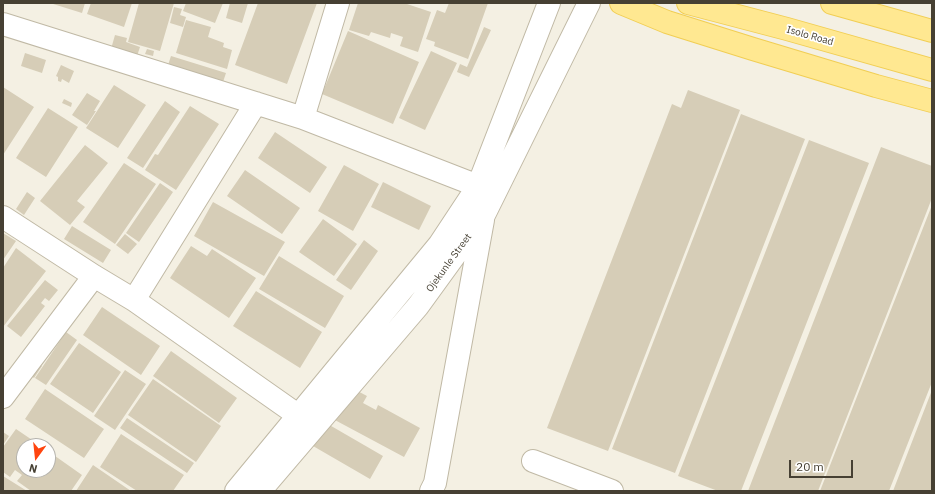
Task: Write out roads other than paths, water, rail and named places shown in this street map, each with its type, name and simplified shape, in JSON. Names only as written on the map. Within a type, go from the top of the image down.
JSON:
[{"type":"main road","points":[[621,3],[667,22],[746,47],[869,84],[932,101]]},
{"type":"main road","name":"Isolo Road","points":[[688,3],[932,70]]},
{"type":"main road","points":[[832,3],[932,31]]},
{"type":"street","points":[[303,118],[338,3]]},
{"type":"street","name":"Ojekunle Street","points":[[260,491],[306,421],[439,245],[478,186],[549,3]]},
{"type":"street","name":"Ojekunle Street","points":[[236,491],[418,306],[484,215],[589,3]]},
{"type":"street","points":[[3,24],[303,118],[478,186]]},
{"type":"street","points":[[134,300],[256,103]]},
{"type":"street","points":[[431,491],[435,483],[484,215]]},
{"type":"street","points":[[3,217],[134,300],[306,421]]},
{"type":"street","points":[[3,397],[94,276]]},
{"type":"street","points":[[533,461],[612,491]]}]
